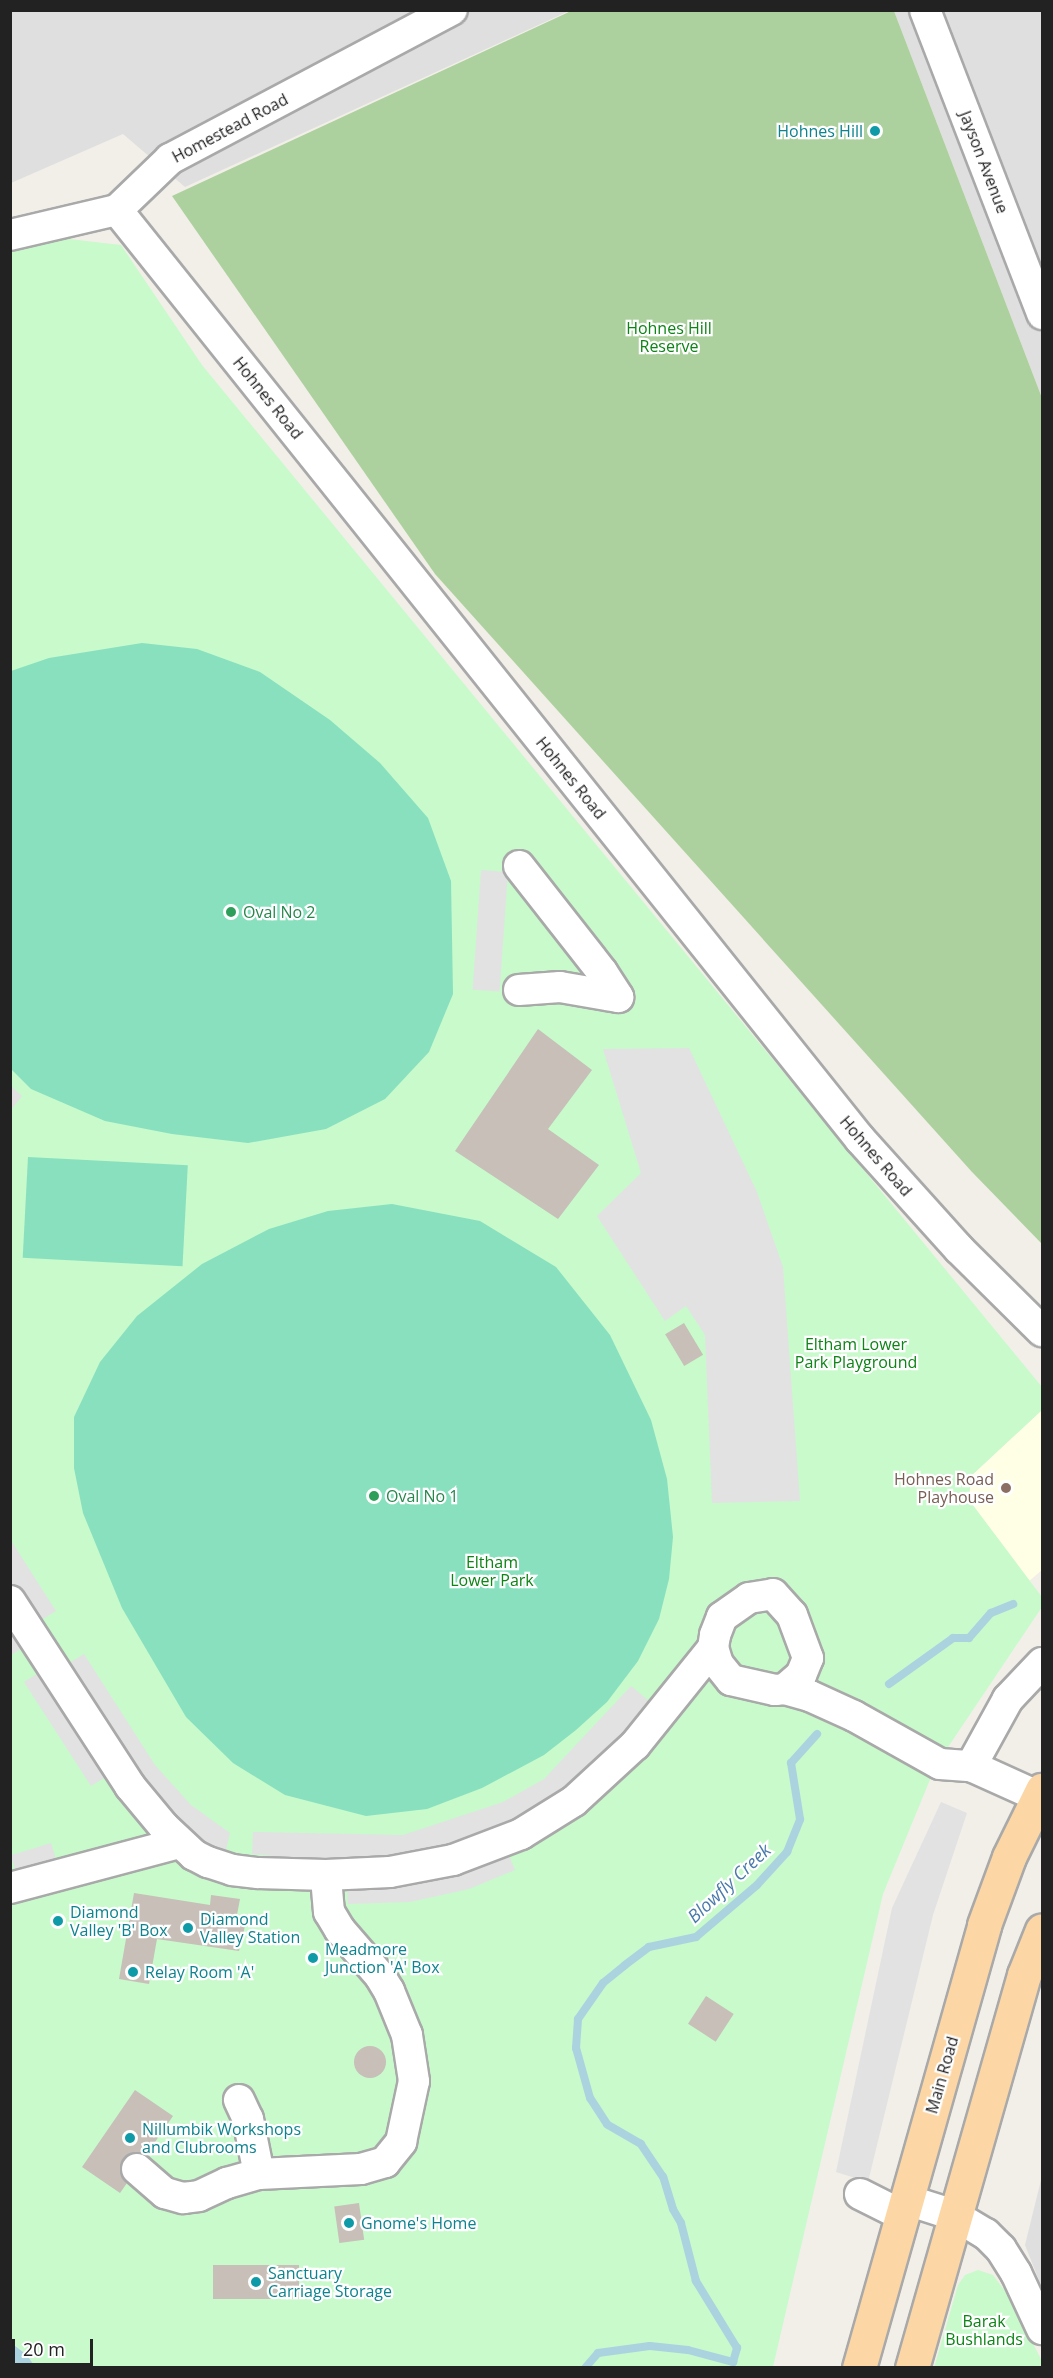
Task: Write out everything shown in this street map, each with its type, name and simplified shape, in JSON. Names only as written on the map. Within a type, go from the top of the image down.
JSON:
[{"type":"main road","name":"Main Road","points":[[859,2367],[984,1925],[1009,1857],[1041,1795]]},
{"type":"main road","points":[[912,2367],[1024,1976],[1042,1930]]},
{"type":"street","name":"Homestead Road","points":[[117,210],[170,159],[452,10]]},
{"type":"street","name":"Jayson Avenue","points":[[925,10],[1042,314]]},
{"type":"street","points":[[10,235],[117,210]]},
{"type":"street","name":"Hohnes Road","points":[[117,210],[860,1139],[959,1248],[1042,1331]]},
{"type":"street","points":[[519,866],[602,972],[618,997],[560,987],[519,990]]},
{"type":"street","points":[[731,1680],[718,1664],[713,1648],[722,1617],[749,1598],[773,1594],[792,1615],[808,1658],[831,1699],[854,1716]]},
{"type":"street","points":[[10,1601],[130,1786],[179,1843],[194,1855],[232,1870],[326,1875],[390,1872],[422,1867],[487,1849],[521,1834],[549,1818],[588,1789],[636,1745],[713,1648]]},
{"type":"street","points":[[785,1689],[801,1675],[808,1658]]},
{"type":"street","points":[[971,1766],[1008,1699],[1042,1663]]},
{"type":"street","points":[[663,1712],[698,1692],[731,1680],[775,1690],[785,1689],[810,1696],[854,1716],[940,1764],[971,1766],[1041,1795]]},
{"type":"street","points":[[10,1888],[179,1843]]},
{"type":"street","points":[[137,2169],[165,2193],[183,2198],[199,2196],[227,2183],[259,2174],[361,2169],[385,2162],[396,2152],[405,2131],[414,2081],[407,2035],[389,1991],[380,1976],[340,1930],[329,1912],[326,1875]]},
{"type":"street","points":[[238,2100],[248,2119],[259,2174]]},
{"type":"street","points":[[860,2194],[904,2208],[954,2216],[975,2226],[1002,2249],[1042,2329]]},
{"type":"shaded area","points":[[11,11],[569,11],[185,187],[123,134],[11,183]]},
{"type":"shaded area","points":[[894,11],[1042,11],[1042,398]]},
{"type":"shaded area","points":[[481,870],[508,872],[500,992],[473,990]]},
{"type":"shaded area","points":[[689,1048],[757,1192],[783,1267],[800,1501],[712,1503],[705,1335],[686,1306],[665,1321],[597,1216],[641,1173],[603,1049]]},
{"type":"shaded area","points":[[11,1086],[22,1096],[11,1110]]},
{"type":"shaded area","name":"Hohnes Road Playhouse","points":[[1042,1410],[1042,1570],[1029,1581],[969,1500],[971,1476]]},
{"type":"shaded area","points":[[10,1539],[56,1611],[28,1628],[35,1640],[11,1655]]},
{"type":"shaded area","points":[[84,1654],[155,1765],[191,1805],[230,1833],[222,1867],[119,1769],[91,1786],[24,1682],[51,1665],[56,1671]]},
{"type":"shaded area","points":[[631,1686],[654,1705],[557,1801],[517,1824],[444,1851],[353,1863],[252,1854],[253,1832],[403,1835],[503,1802],[544,1779]]},
{"type":"shaded area","points":[[941,1802],[967,1813],[933,1915],[868,2182],[836,2172],[892,1908]]},
{"type":"shaded area","points":[[51,1843],[56,1859],[16,1872],[11,1855]]},
{"type":"shaded area","points":[[508,1853],[515,1870],[469,1889],[410,1902],[348,1904],[347,1887]]},
{"type":"shaded area","points":[[1042,2176],[1042,2288],[1025,2245]]},
{"type":"green space","name":"Hohnes Hill Reserve","points":[[571,11],[894,11],[1042,398],[1042,1244],[972,1172],[435,574],[172,196]]},
{"type":"green space","name":"Eltham Lower Park","points":[[52,237],[121,245],[202,365],[1042,1387],[1042,1410],[971,1476],[969,1500],[1042,1597],[1042,1607],[936,1765],[883,1894],[773,2367],[35,2368],[27,2355],[11,2342],[10,251]]},
{"type":"green space","name":"Oval No 2","points":[[142,643],[197,649],[260,672],[330,720],[380,763],[428,818],[451,881],[453,994],[429,1052],[385,1099],[326,1129],[248,1143],[172,1134],[105,1121],[31,1089],[11,1069],[11,671],[49,658]]},
{"type":"green space","points":[[28,1157],[188,1165],[182,1266],[23,1258]]},
{"type":"green space","name":"Oval No 1","points":[[392,1204],[480,1221],[556,1267],[610,1335],[651,1420],[667,1479],[673,1537],[669,1579],[659,1619],[638,1661],[607,1702],[544,1755],[482,1788],[427,1809],[366,1816],[285,1795],[233,1763],[186,1717],[122,1608],[83,1513],[74,1468],[74,1417],[100,1362],[137,1316],[202,1264],[269,1229],[328,1211]]},
{"type":"green space","name":"Barak Bushlands","points":[[978,2270],[993,2275],[1008,2295],[1042,2361],[1042,2367],[934,2368],[958,2285],[965,2275]]},
{"type":"water","points":[[10,2342],[27,2355],[35,2367],[11,2367]]},
{"type":"building","points":[[538,1029],[592,1070],[548,1129],[599,1165],[558,1219],[455,1151]]},
{"type":"building","points":[[684,1323],[703,1355],[684,1366],[665,1334]]},
{"type":"building","name":"Diamond Valley Station","points":[[134,1893],[210,1905],[211,1895],[240,1899],[236,1920],[246,1922],[239,1951],[157,1939],[149,1984],[119,1979]]},
{"type":"building","points":[[706,1996],[734,2014],[716,2042],[688,2024]]},
{"type":"building","points":[[370,2046],[381,2051],[386,2062],[381,2073],[370,2078],[359,2073],[354,2062],[359,2051]]},
{"type":"building","name":"Nillumbik Workshops and Clubrooms","points":[[135,2090],[173,2116],[146,2155],[132,2153],[124,2158],[121,2174],[127,2183],[120,2193],[82,2167]]},
{"type":"building","name":"Gnome's Home","points":[[359,2203],[364,2240],[339,2243],[334,2206]]},
{"type":"building","name":"Sanctuary Carriage Storage","points":[[213,2265],[299,2265],[299,2299],[213,2299]]},
{"type":"waterway","points":[[889,1684],[953,1638],[969,1638],[991,1613],[1013,1604]]},
{"type":"waterway","name":"Blowfly Creek","points":[[585,2368],[598,2353],[650,2346],[688,2350],[733,2362],[737,2348],[696,2281],[681,2223],[673,2209],[663,2177],[641,2144],[607,2124],[590,2098],[576,2048],[578,2019],[603,1983],[625,1965],[649,1947],[696,1937],[757,1885],[787,1852],[800,1819],[791,1763],[817,1734]]},
{"type":"place","name":"Hohnes Hill","points":[[875,131]]},
{"type":"place","name":"Oval No 2","points":[[231,912]]},
{"type":"place","name":"Hohnes Road Playhouse","points":[[1006,1488]]},
{"type":"place","name":"Oval No 1","points":[[374,1496]]},
{"type":"place","name":"Diamond Valley 'B' Box","points":[[58,1921]]},
{"type":"place","name":"Diamond Valley Station","points":[[188,1928]]},
{"type":"place","name":"Meadmore Junction 'A' Box","points":[[313,1958]]},
{"type":"place","name":"Relay Room 'A'","points":[[133,1972]]},
{"type":"place","name":"Nillumbik Workshops and Clubrooms","points":[[130,2138]]},
{"type":"place","name":"Gnome's Home","points":[[349,2223]]},
{"type":"place","name":"Sanctuary Carriage Storage","points":[[256,2282]]},
{"type":"park label","name":"Eltham Lower Park Playground","points":[[856,1353]]}]
